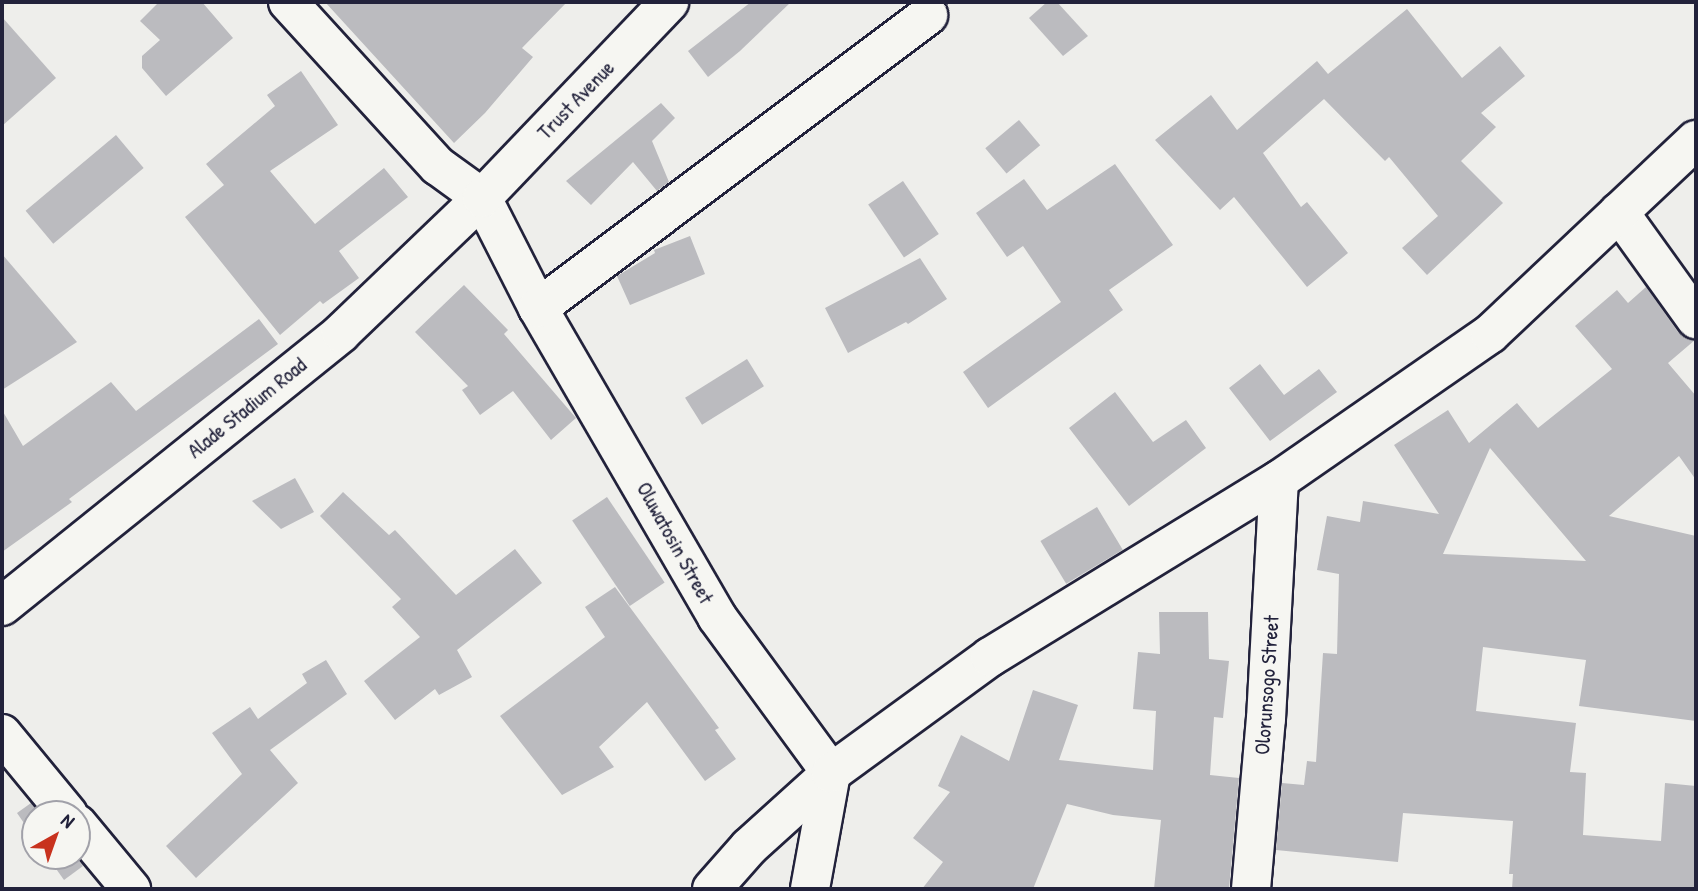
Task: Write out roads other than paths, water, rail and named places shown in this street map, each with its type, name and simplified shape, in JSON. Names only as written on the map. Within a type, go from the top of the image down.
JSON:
[{"type":"street","points":[[288,2],[438,166],[482,198]]},
{"type":"street","name":"Trust Avenue","points":[[482,198],[669,2]]},
{"type":"street","points":[[538,308],[928,15]]},
{"type":"street","points":[[712,889],[749,847],[831,773],[990,657],[1279,480],[1490,334],[1696,140]]},
{"type":"street","name":"Oluwatosin Street","points":[[482,198],[538,308],[643,485],[717,617],[831,773]]},
{"type":"street","name":"Alade Stadium Road","points":[[2,606],[341,333],[482,198]]},
{"type":"street","points":[[1619,212],[1696,319]]},
{"type":"street","name":"Olorunsogo Street","points":[[1251,889],[1266,719],[1279,480]]},
{"type":"street","points":[[2,734],[56,800]]},
{"type":"street","points":[[810,889],[831,773]]},
{"type":"street","points":[[91,841],[131,889]]}]
